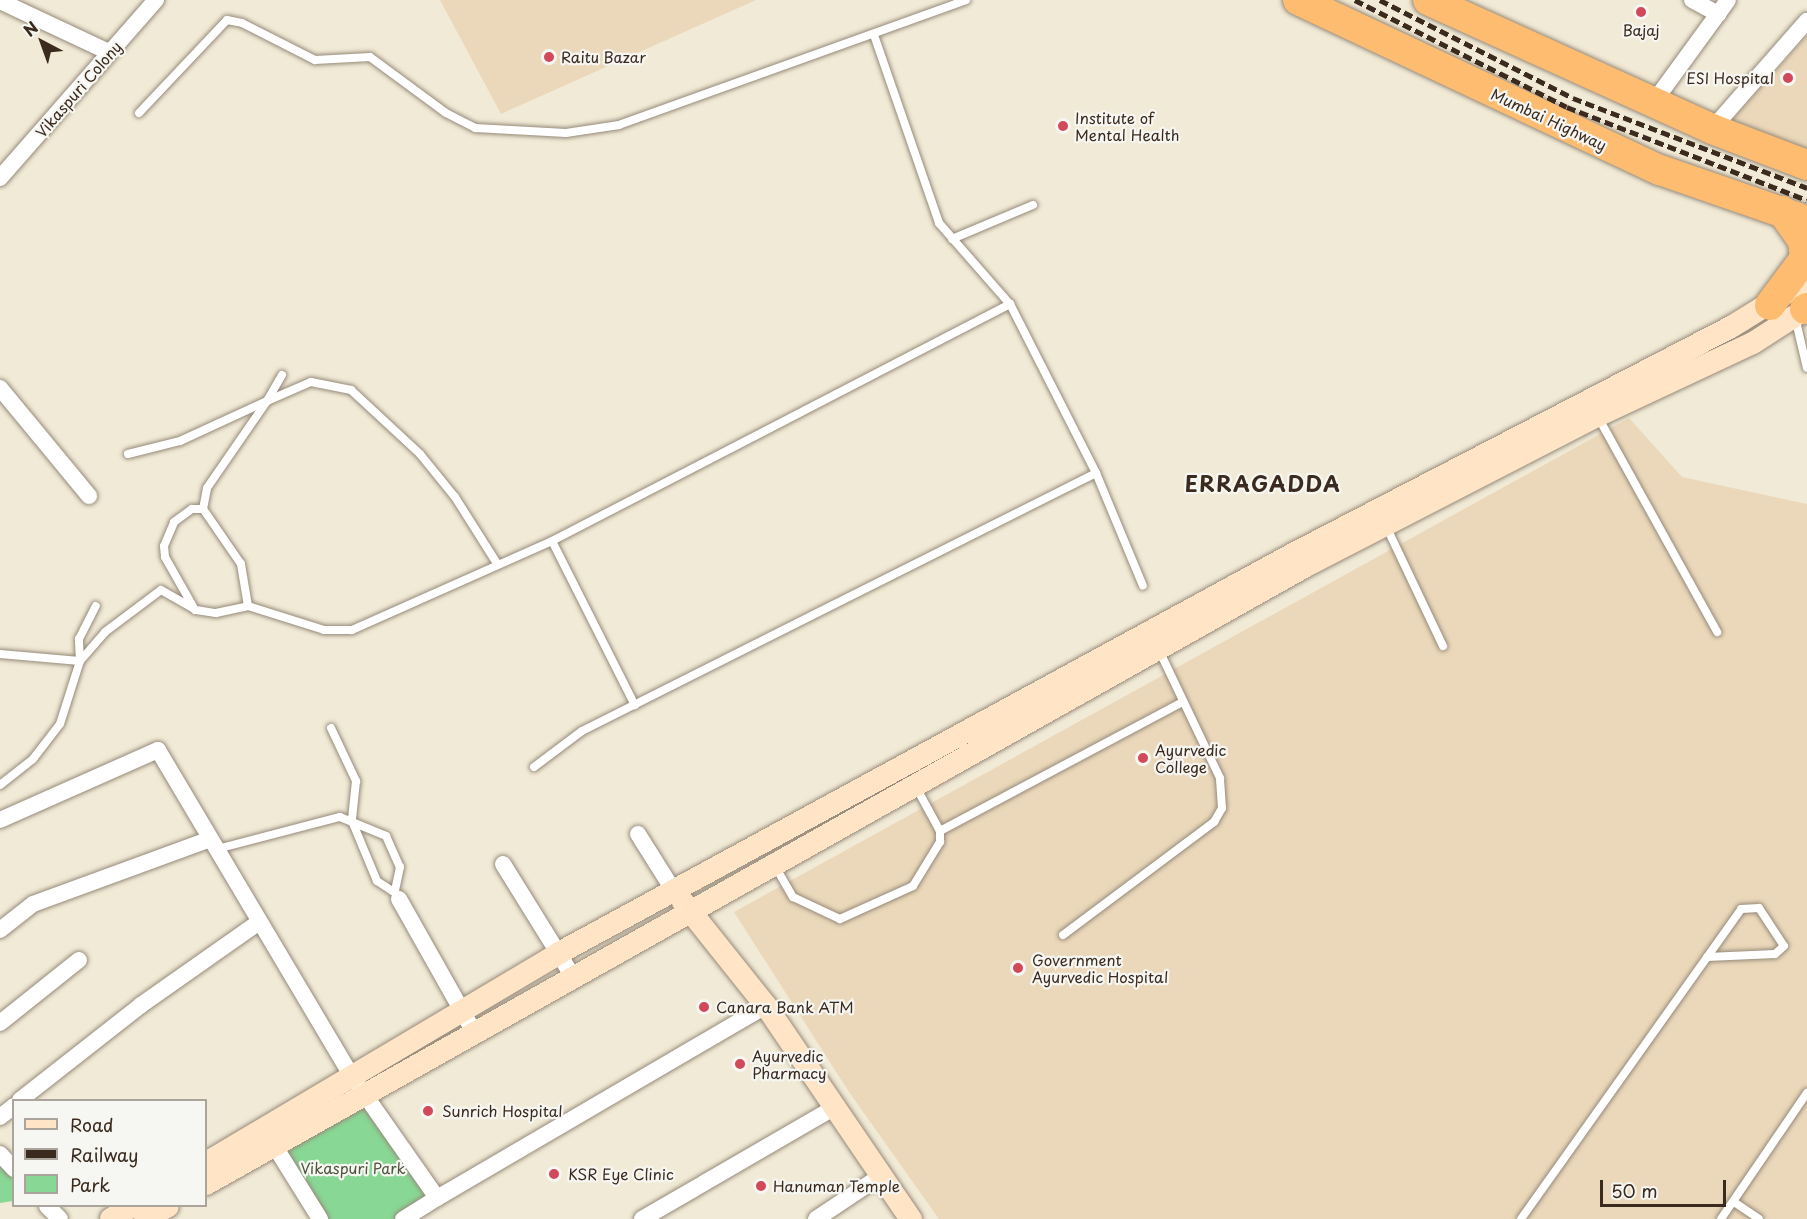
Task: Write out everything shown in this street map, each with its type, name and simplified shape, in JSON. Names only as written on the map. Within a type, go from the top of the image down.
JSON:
[{"type":"highway","name":"Mumbai Highway","points":[[1298,0],[1660,170],[1795,216]]},
{"type":"highway","points":[[1428,0],[1463,8],[1653,103],[1712,129],[1807,165]]},
{"type":"highway","points":[[1795,216],[1805,258],[1799,305]]},
{"type":"main road","points":[[207,1183],[274,1145],[462,1011],[559,953],[1155,641],[1592,407],[1799,305]]},
{"type":"main road","points":[[207,1162],[358,1083],[474,1032],[916,786],[1155,641],[1386,526],[1592,407]]},
{"type":"main road","points":[[675,893],[766,1006],[911,1219]]},
{"type":"main road","points":[[111,1219],[132,1207]]},
{"type":"main road","points":[[145,1219],[166,1207]]},
{"type":"street","name":"Vikaspuri Colony","points":[[0,178],[156,0]]},
{"type":"street","points":[[1692,0],[1718,14]]},
{"type":"street","points":[[1653,103],[1728,0]]},
{"type":"street","points":[[0,1],[109,52]]},
{"type":"street","points":[[1712,129],[1807,21]]},
{"type":"street","points":[[0,388],[89,496]]},
{"type":"street","points":[[0,820],[158,750],[259,922],[358,1083],[437,1198]]},
{"type":"street","points":[[638,834],[675,893]]},
{"type":"street","points":[[0,930],[33,904],[214,844]]},
{"type":"street","points":[[503,864],[573,977]]},
{"type":"street","points":[[397,894],[474,1032]]},
{"type":"street","points":[[23,1099],[141,1005],[259,922]]},
{"type":"street","points":[[0,1023],[79,960]]},
{"type":"street","points":[[403,1219],[766,1006]]},
{"type":"street","points":[[642,1219],[835,1107]]},
{"type":"street","points":[[0,1117],[12,1108]]},
{"type":"street","points":[[274,1145],[320,1219]]},
{"type":"street","points":[[816,1219],[882,1175]]},
{"type":"street","points":[[48,1207],[60,1219]]},
{"type":"lane","points":[[139,113],[226,20],[315,60],[370,57],[446,113],[475,128],[566,133],[619,126],[966,0]]},
{"type":"lane","points":[[874,35],[939,223],[1010,304],[1096,473],[1143,586]]},
{"type":"lane","points":[[952,239],[1033,205]]},
{"type":"lane","points":[[0,654],[80,661],[154,591],[196,610],[216,613],[248,606],[324,630],[352,630],[552,542],[1010,304]]},
{"type":"lane","points":[[1799,305],[1807,368]]},
{"type":"lane","points":[[203,509],[218,468],[267,401],[282,375]]},
{"type":"lane","points":[[128,454],[180,441],[311,382],[351,390],[420,454],[455,496],[498,565]]},
{"type":"lane","points":[[1592,407],[1717,632]]},
{"type":"lane","points":[[534,767],[582,731],[1096,473]]},
{"type":"lane","points":[[196,610],[165,557],[164,546],[174,522],[192,509],[203,509]]},
{"type":"lane","points":[[203,509],[241,564],[248,606]]},
{"type":"lane","points":[[1386,526],[1443,646]]},
{"type":"lane","points":[[552,542],[635,705]]},
{"type":"lane","points":[[0,785],[52,738],[80,661],[79,639],[96,606]]},
{"type":"lane","points":[[1063,935],[1214,822],[1222,808],[1220,778],[1155,641]]},
{"type":"lane","points":[[940,831],[1184,702]]},
{"type":"lane","points":[[214,844],[332,818],[352,820],[386,836],[400,867],[397,894],[377,881],[352,820],[356,781],[331,728]]},
{"type":"lane","points":[[774,866],[805,906],[827,917],[854,918],[913,886],[935,856],[940,831],[916,786]]},
{"type":"lane","points":[[1521,1219],[1707,957],[1747,906],[1759,908],[1784,946],[1775,954],[1707,957]]},
{"type":"lane","points":[[1721,1219],[1807,1093]]},
{"type":"lane","points":[[1734,1202],[1760,1219]]},
{"type":"shaded area","name":"Raitu Bazar","points":[[440,0],[756,0],[501,114]]},
{"type":"shaded area","name":"ESI Hospital","points":[[1807,36],[1807,152],[1732,120]]},
{"type":"shaded area","points":[[1629,418],[1682,477],[1807,504],[1807,1219],[939,1219],[849,1092],[734,912]]},
{"type":"green space","name":"Vikaspuri Park","points":[[368,1101],[434,1196],[396,1219],[323,1219],[281,1150]]},
{"type":"green space","points":[[0,1164],[12,1174],[12,1201],[0,1203]]},
{"type":"railway","points":[[1355,0],[1567,107],[1807,200]]},
{"type":"railway","points":[[1380,0],[1573,98],[1807,188]]},
{"type":"place","name":"Bajaj","points":[[1641,12]]},
{"type":"place","name":"Raitu Bazar","points":[[549,57]]},
{"type":"place","name":"ESI Hospital","points":[[1788,78]]},
{"type":"place","name":"Institute of Mental Health","points":[[1063,126]]},
{"type":"place","name":"Ayurvedic College","points":[[1143,758]]},
{"type":"place","name":"Government Ayurvedic Hospital","points":[[1018,968]]},
{"type":"place","name":"Canara Bank ATM","points":[[704,1007]]},
{"type":"place","name":"Ayurvedic Pharmacy","points":[[740,1064]]},
{"type":"place","name":"Sunrich Hospital","points":[[428,1111]]},
{"type":"place","name":"KSR Eye Clinic","points":[[554,1174]]},
{"type":"place","name":"Hanuman Temple","points":[[761,1186]]},
{"type":"district","name":"ERRAGADDA","points":[[1263,483]]}]
